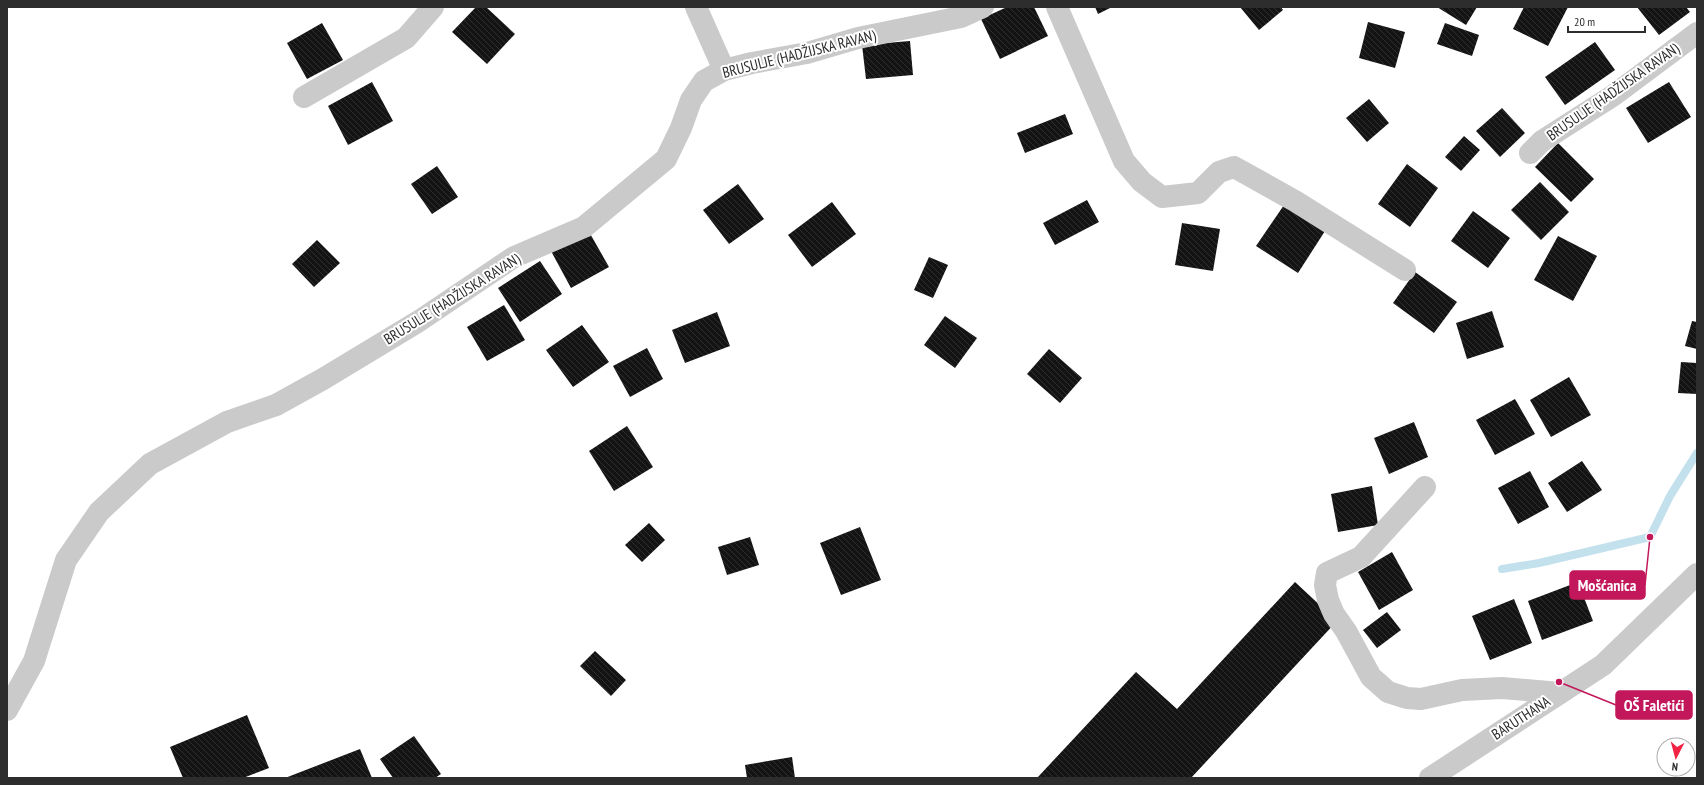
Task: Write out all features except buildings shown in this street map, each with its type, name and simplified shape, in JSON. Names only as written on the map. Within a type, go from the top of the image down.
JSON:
[{"type":"street","points":[[304,97],[406,38],[433,7]]},
{"type":"street","points":[[696,7],[724,70]]},
{"type":"street","name":"BRUSULJE (HADŽIJSKA RAVAN)","points":[[7,710],[34,661],[66,560],[99,512],[150,464],[227,422],[276,405],[290,398],[418,321],[514,258],[584,227],[666,159],[681,128],[691,100],[704,81],[724,70],[752,63],[807,53],[858,38],[961,17],[983,7]]},
{"type":"street","points":[[1057,7],[1124,161],[1142,182],[1162,197],[1198,193],[1219,172],[1234,168],[1295,201],[1405,270]]},
{"type":"street","name":"BRUSULJE (HADŽIJSKA RAVAN)","points":[[1530,152],[1542,141],[1614,95],[1697,33]]},
{"type":"street","points":[[1425,487],[1361,557],[1327,574],[1325,585],[1328,600],[1334,614],[1346,631],[1371,677],[1388,692],[1407,698],[1421,699],[1462,690],[1502,688],[1560,693]]},
{"type":"street","name":"BARUTHANA","points":[[1430,778],[1603,665],[1697,574]]},
{"type":"waterway","points":[[1502,569],[1539,563],[1650,537],[1670,496],[1697,453]]},
{"type":"place","name":"Mošćanica","points":[[1650,537]]},
{"type":"place","name":"OŠ Faletići","points":[[1559,682]]}]
